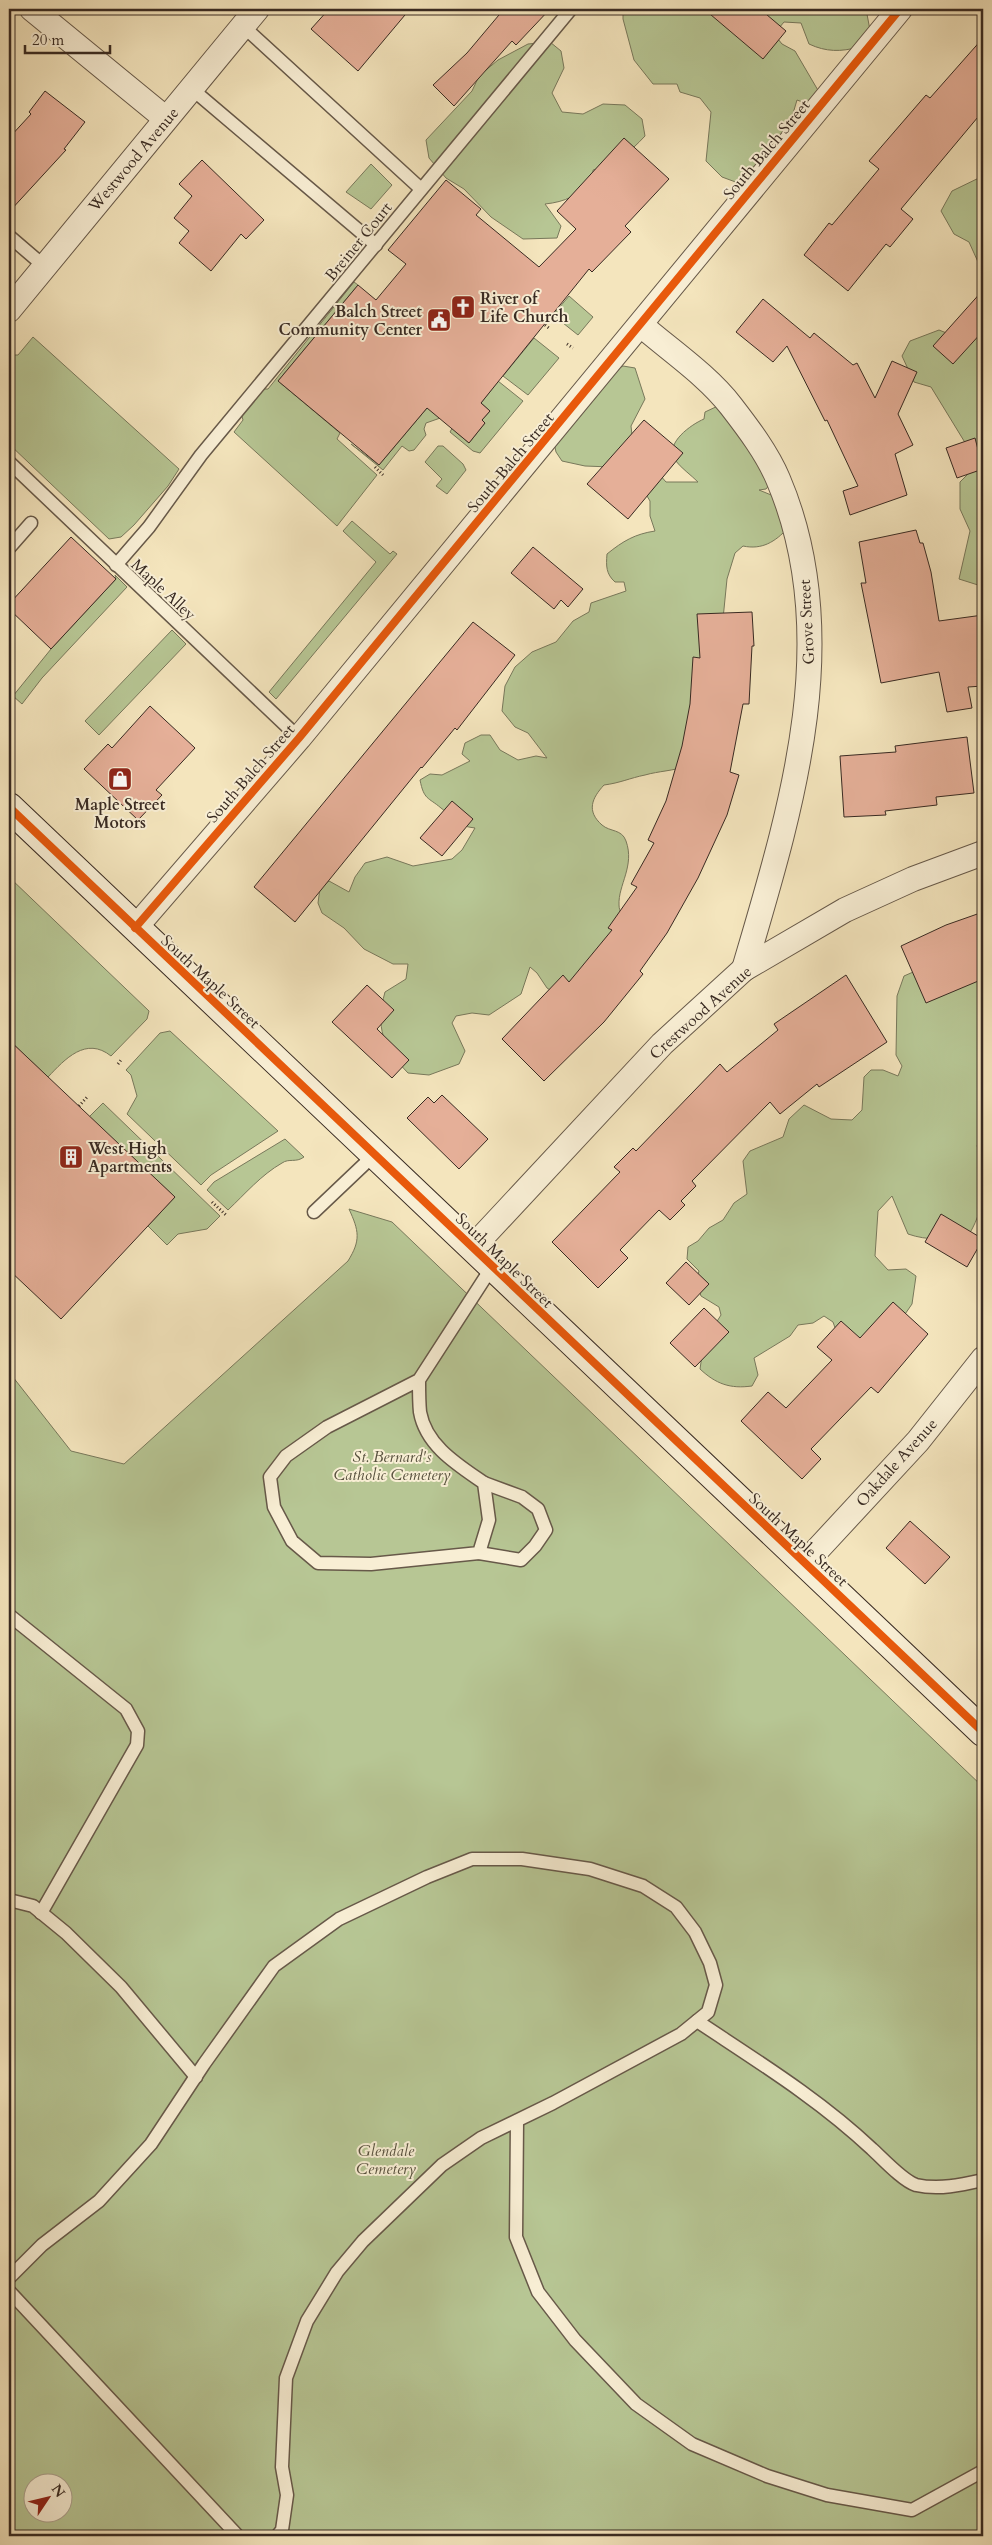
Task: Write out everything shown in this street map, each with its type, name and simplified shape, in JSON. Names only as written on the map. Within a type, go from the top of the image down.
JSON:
[{"type":"main road","name":"South Maple Street","points":[[9,809],[983,1732]]},
{"type":"street","points":[[32,9],[165,118]]},
{"type":"street","name":"South Balch Street","points":[[135,928],[299,738],[900,9]]},
{"type":"street","name":"Westwood Avenue","points":[[9,310],[250,17]]},
{"type":"street","name":"Grove Street","points":[[641,325],[715,388],[756,440],[778,478],[799,543],[810,643],[806,709],[791,802],[744,969]]},
{"type":"street","name":"Crestwood Avenue","points":[[472,1248],[662,1044],[744,969],[845,910],[913,879],[983,853]]},
{"type":"street","name":"Oakdale Avenue","points":[[805,1563],[918,1441],[983,1359]]},
{"type":"lane","name":"Breiner Court","points":[[116,565],[149,527],[201,455],[571,9]]},
{"type":"lane","points":[[250,17],[421,189]]},
{"type":"lane","points":[[192,89],[376,245]]},
{"type":"lane","points":[[9,236],[44,266]]},
{"type":"lane","name":"Maple Alley","points":[[9,462],[299,738]]},
{"type":"lane","points":[[9,548],[31,523]]},
{"type":"lane","points":[[314,1212],[374,1155]]},
{"type":"lane","points":[[419,1380],[420,1413],[432,1439],[450,1460],[484,1483],[522,1497],[538,1509],[546,1530],[535,1546],[521,1560],[479,1553],[372,1564],[318,1563],[292,1541],[274,1507],[270,1477],[286,1456],[327,1427],[419,1380],[492,1267]]},
{"type":"lane","points":[[479,1553],[489,1520],[484,1483]]},
{"type":"lane","points":[[9,1615],[126,1709],[138,1731],[137,1745],[41,1913]]},
{"type":"lane","points":[[9,2278],[42,2245],[99,2201],[133,2166],[151,2144],[274,1966],[339,1918],[427,1877],[472,1859],[522,1859],[590,1869],[643,1886],[676,1907],[696,1932],[710,1963],[716,1985],[708,2012],[681,2034],[517,2121],[481,2138],[442,2165],[363,2241],[337,2272],[306,2321],[286,2378],[282,2467],[287,2495],[282,2530],[277,2536]]},
{"type":"lane","points":[[9,1900],[33,1906],[121,1987],[196,2077]]},
{"type":"lane","points":[[697,2021],[799,2088],[852,2130],[895,2170],[914,2184],[951,2188],[983,2180]]},
{"type":"lane","points":[[517,2121],[516,2237],[538,2292],[575,2340],[636,2404],[692,2444],[767,2476],[827,2494],[912,2510],[983,2471]]},
{"type":"lane","points":[[9,2291],[238,2536]]},
{"type":"path","points":[[545,324],[549,328]]},
{"type":"path","points":[[567,344],[573,348]]},
{"type":"path","points":[[375,467],[383,475]]},
{"type":"path","points":[[79,1106],[88,1096]]},
{"type":"path","points":[[212,1202],[227,1216]]},
{"type":"green space","points":[[623,9],[866,9],[870,30],[859,47],[846,50],[821,49],[809,44],[801,23],[784,22],[774,34],[782,44],[795,51],[819,92],[815,101],[805,103],[797,100],[786,137],[741,184],[722,177],[706,161],[711,112],[700,98],[680,92],[677,84],[653,84],[634,60],[623,19]]},
{"type":"green space","points":[[550,42],[561,51],[564,68],[552,93],[562,112],[583,114],[603,104],[625,105],[642,119],[645,136],[622,157],[608,165],[593,170],[593,180],[577,194],[559,202],[545,204],[561,226],[557,238],[523,239],[491,217],[464,189],[446,178],[429,158],[426,140],[472,91],[479,76],[498,60],[528,44]]},
{"type":"green space","points":[[371,164],[392,185],[371,209],[346,192]]},
{"type":"green space","points":[[983,176],[983,273],[969,242],[954,234],[941,211],[952,191]]},
{"type":"green space","points":[[354,282],[358,285],[278,381],[340,433],[337,439],[377,475],[337,526],[234,432],[243,420],[241,413],[264,389],[268,389]]},
{"type":"green space","points":[[569,296],[593,317],[578,335],[553,315]]},
{"type":"green space","points":[[983,309],[983,599],[978,585],[959,579],[970,531],[960,509],[960,482],[971,471],[972,454],[931,387],[914,382],[902,356],[910,341],[939,330],[954,336]]},
{"type":"green space","points":[[33,337],[179,469],[168,486],[121,537],[109,539],[9,444],[9,359],[13,355],[18,355]]},
{"type":"green space","points":[[534,338],[559,358],[528,395],[503,376]]},
{"type":"green space","points":[[623,366],[635,368],[645,399],[631,426],[633,444],[666,482],[698,482],[675,460],[673,447],[681,435],[704,419],[705,412],[720,405],[774,479],[766,489],[759,490],[776,497],[788,528],[768,544],[756,547],[743,546],[735,553],[727,579],[723,619],[687,766],[604,785],[596,795],[592,810],[597,820],[605,827],[622,834],[626,841],[629,859],[619,898],[620,912],[625,924],[567,1001],[547,988],[537,973],[530,967],[521,994],[489,1015],[472,1013],[456,1016],[452,1023],[465,1051],[459,1064],[429,1075],[408,1073],[399,1064],[387,1045],[381,1027],[381,1016],[385,992],[406,979],[408,964],[393,964],[364,949],[344,928],[322,913],[318,903],[320,888],[329,881],[349,892],[355,877],[365,863],[387,857],[413,866],[452,859],[462,850],[475,828],[458,823],[427,797],[420,780],[430,774],[442,775],[470,761],[462,754],[465,743],[481,735],[490,735],[500,750],[518,760],[536,756],[547,758],[528,733],[515,727],[502,711],[505,686],[515,667],[532,652],[556,642],[573,621],[589,612],[591,603],[626,591],[624,582],[615,582],[608,573],[607,554],[618,545],[630,539],[655,531],[650,516],[650,501],[644,491],[611,467],[585,466],[562,461],[556,452],[553,438],[584,412],[588,395],[596,383]]},
{"type":"green space","points":[[498,381],[523,401],[480,453],[473,451],[450,432],[460,414],[456,432],[469,443],[485,423],[482,420],[490,411],[481,403]]},
{"type":"green space","points":[[438,395],[446,416],[426,423],[424,429],[426,435],[414,450],[409,451],[402,446],[383,470],[351,444],[379,465]]},
{"type":"green space","points":[[438,446],[443,446],[463,464],[466,470],[447,494],[436,486],[442,479],[425,462]]},
{"type":"green space","points":[[352,521],[390,554],[393,551],[397,554],[276,699],[269,692],[376,562],[343,531]]},
{"type":"green space","points":[[115,575],[127,587],[42,678],[22,704],[13,696],[51,649],[116,579]]},
{"type":"green space","points":[[172,630],[186,644],[99,735],[85,721]]},
{"type":"green space","points":[[9,877],[149,1011],[147,1019],[111,1056],[102,1050],[93,1048],[76,1052],[48,1077],[9,1040]]},
{"type":"green space","points":[[920,969],[983,978],[983,1139],[980,1139],[977,1146],[982,1155],[985,1179],[981,1205],[973,1228],[967,1237],[959,1238],[930,1239],[908,1234],[892,1196],[878,1211],[875,1256],[888,1270],[906,1269],[916,1276],[912,1304],[901,1320],[865,1338],[838,1336],[833,1322],[824,1316],[813,1323],[798,1325],[790,1336],[754,1358],[758,1375],[752,1386],[737,1387],[718,1382],[700,1369],[704,1342],[721,1315],[719,1307],[701,1296],[696,1281],[699,1271],[687,1259],[688,1247],[698,1241],[709,1228],[723,1220],[734,1203],[747,1194],[743,1161],[750,1151],[783,1137],[789,1119],[804,1105],[831,1119],[852,1120],[862,1110],[864,1077],[871,1070],[883,1070],[898,1076],[902,1066],[896,1055],[897,996],[904,976]]},
{"type":"green space","points":[[170,1031],[278,1131],[211,1175],[201,1185],[127,1114],[137,1096],[131,1075],[126,1070],[160,1033]]},
{"type":"green space","points":[[103,1103],[220,1216],[207,1229],[178,1234],[167,1245],[148,1226],[175,1197],[89,1117]]},
{"type":"green space","points":[[285,1139],[304,1157],[298,1160],[287,1161],[274,1168],[228,1210],[207,1190],[214,1182]]},
{"type":"green space","name":"Glendale Cemetery","points":[[349,1209],[392,1222],[983,1787],[983,2536],[9,2536],[9,1372],[71,1451],[124,1464],[348,1261],[357,1241],[357,1230]]},
{"type":"building","points":[[329,9],[410,9],[358,71],[311,29]]},
{"type":"building","points":[[504,9],[550,9],[516,45],[512,41],[454,106],[433,85],[467,53]]},
{"type":"building","points":[[704,9],[760,9],[786,31],[763,59]]},
{"type":"building","points":[[983,38],[983,111],[901,209],[913,219],[890,247],[886,244],[848,291],[804,255],[829,223],[832,225],[879,169],[869,161],[926,95],[930,98]]},
{"type":"building","points":[[45,91],[85,122],[64,149],[66,150],[9,212],[9,138],[31,114],[29,112]]},
{"type":"building","name":"Balch Street Community Center","points":[[624,138],[669,179],[625,226],[631,232],[592,272],[589,269],[481,403],[490,411],[482,420],[485,423],[469,443],[427,408],[379,465],[278,381],[358,285],[376,300],[406,264],[388,250],[446,180],[481,209],[476,215],[539,267],[576,229],[557,211]]},
{"type":"building","points":[[202,160],[264,220],[246,239],[241,234],[211,271],[179,243],[189,231],[174,218],[192,196],[179,184]]},
{"type":"building","points":[[983,290],[983,331],[953,364],[933,346]]},
{"type":"building","points":[[763,299],[810,338],[814,333],[853,365],[857,363],[875,398],[892,361],[917,372],[898,414],[913,445],[895,454],[907,495],[850,515],[843,491],[858,486],[827,420],[825,421],[787,346],[773,362],[736,332]]},
{"type":"building","points":[[644,420],[683,453],[628,519],[587,484]]},
{"type":"building","points":[[975,438],[983,469],[957,478],[946,448]]},
{"type":"building","points":[[916,530],[920,543],[923,543],[931,572],[939,621],[983,615],[983,686],[968,687],[972,708],[947,712],[939,672],[881,683],[861,583],[866,583],[859,542]]},
{"type":"building","points":[[71,537],[116,579],[51,649],[9,609],[9,604]]},
{"type":"building","points":[[533,547],[583,589],[568,607],[561,600],[554,609],[511,573]]},
{"type":"building","points":[[752,612],[754,646],[752,646],[749,704],[743,704],[730,772],[739,775],[727,815],[698,878],[667,933],[640,971],[643,974],[604,1022],[544,1081],[502,1039],[563,975],[569,982],[612,930],[608,928],[637,887],[631,884],[654,843],[648,840],[666,801],[682,746],[690,704],[693,657],[700,658],[697,614]]},
{"type":"building","points":[[473,622],[515,655],[457,730],[455,728],[421,767],[295,922],[254,887]]},
{"type":"building","points":[[150,706],[195,748],[156,790],[162,795],[138,820],[84,769],[108,744],[112,748]]},
{"type":"building","points":[[967,737],[974,793],[936,797],[937,805],[885,811],[886,815],[844,817],[840,756],[896,752],[895,746]]},
{"type":"building","points":[[452,801],[473,819],[442,856],[420,838]]},
{"type":"building","points":[[983,912],[983,979],[926,1003],[901,946],[946,925]]},
{"type":"building","points":[[846,975],[887,1042],[819,1087],[817,1084],[780,1114],[770,1102],[692,1181],[696,1186],[681,1201],[685,1205],[670,1220],[659,1210],[620,1250],[628,1258],[598,1288],[552,1242],[620,1172],[614,1167],[633,1148],[636,1151],[720,1064],[727,1072],[778,1030],[774,1024]]},
{"type":"building","points":[[367,985],[394,1010],[377,1029],[409,1060],[392,1078],[332,1022]]},
{"type":"building","name":"West High Apartments","points":[[9,1040],[175,1197],[61,1319],[9,1270]]},
{"type":"building","points":[[442,1095],[488,1139],[459,1169],[407,1118],[428,1097],[434,1103]]},
{"type":"building","points":[[941,1214],[983,1239],[967,1267],[925,1242]]},
{"type":"building","points":[[686,1262],[709,1284],[689,1305],[666,1283]]},
{"type":"building","points":[[893,1302],[928,1334],[878,1393],[871,1387],[811,1449],[821,1459],[802,1479],[741,1421],[768,1392],[786,1408],[832,1360],[817,1347],[841,1321],[860,1338]]},
{"type":"building","points":[[704,1308],[729,1332],[695,1367],[670,1343]]},
{"type":"building","points":[[910,1521],[950,1557],[925,1584],[886,1548]]},
{"type":"cycle path","points":[[135,928],[299,738],[900,9]]},
{"type":"cycle path","points":[[9,807],[983,1732]]},
{"type":"place","name":"River of Life Church","points":[[463,307]]},
{"type":"place","name":"Balch Street Community Center","points":[[439,320]]},
{"type":"place","name":"Maple Street Motors","points":[[120,779]]},
{"type":"place","name":"West High Apartments","points":[[71,1157]]},
{"type":"park label","name":"St. Bernard's Catholic Cemetery","points":[[392,1465]]}]
